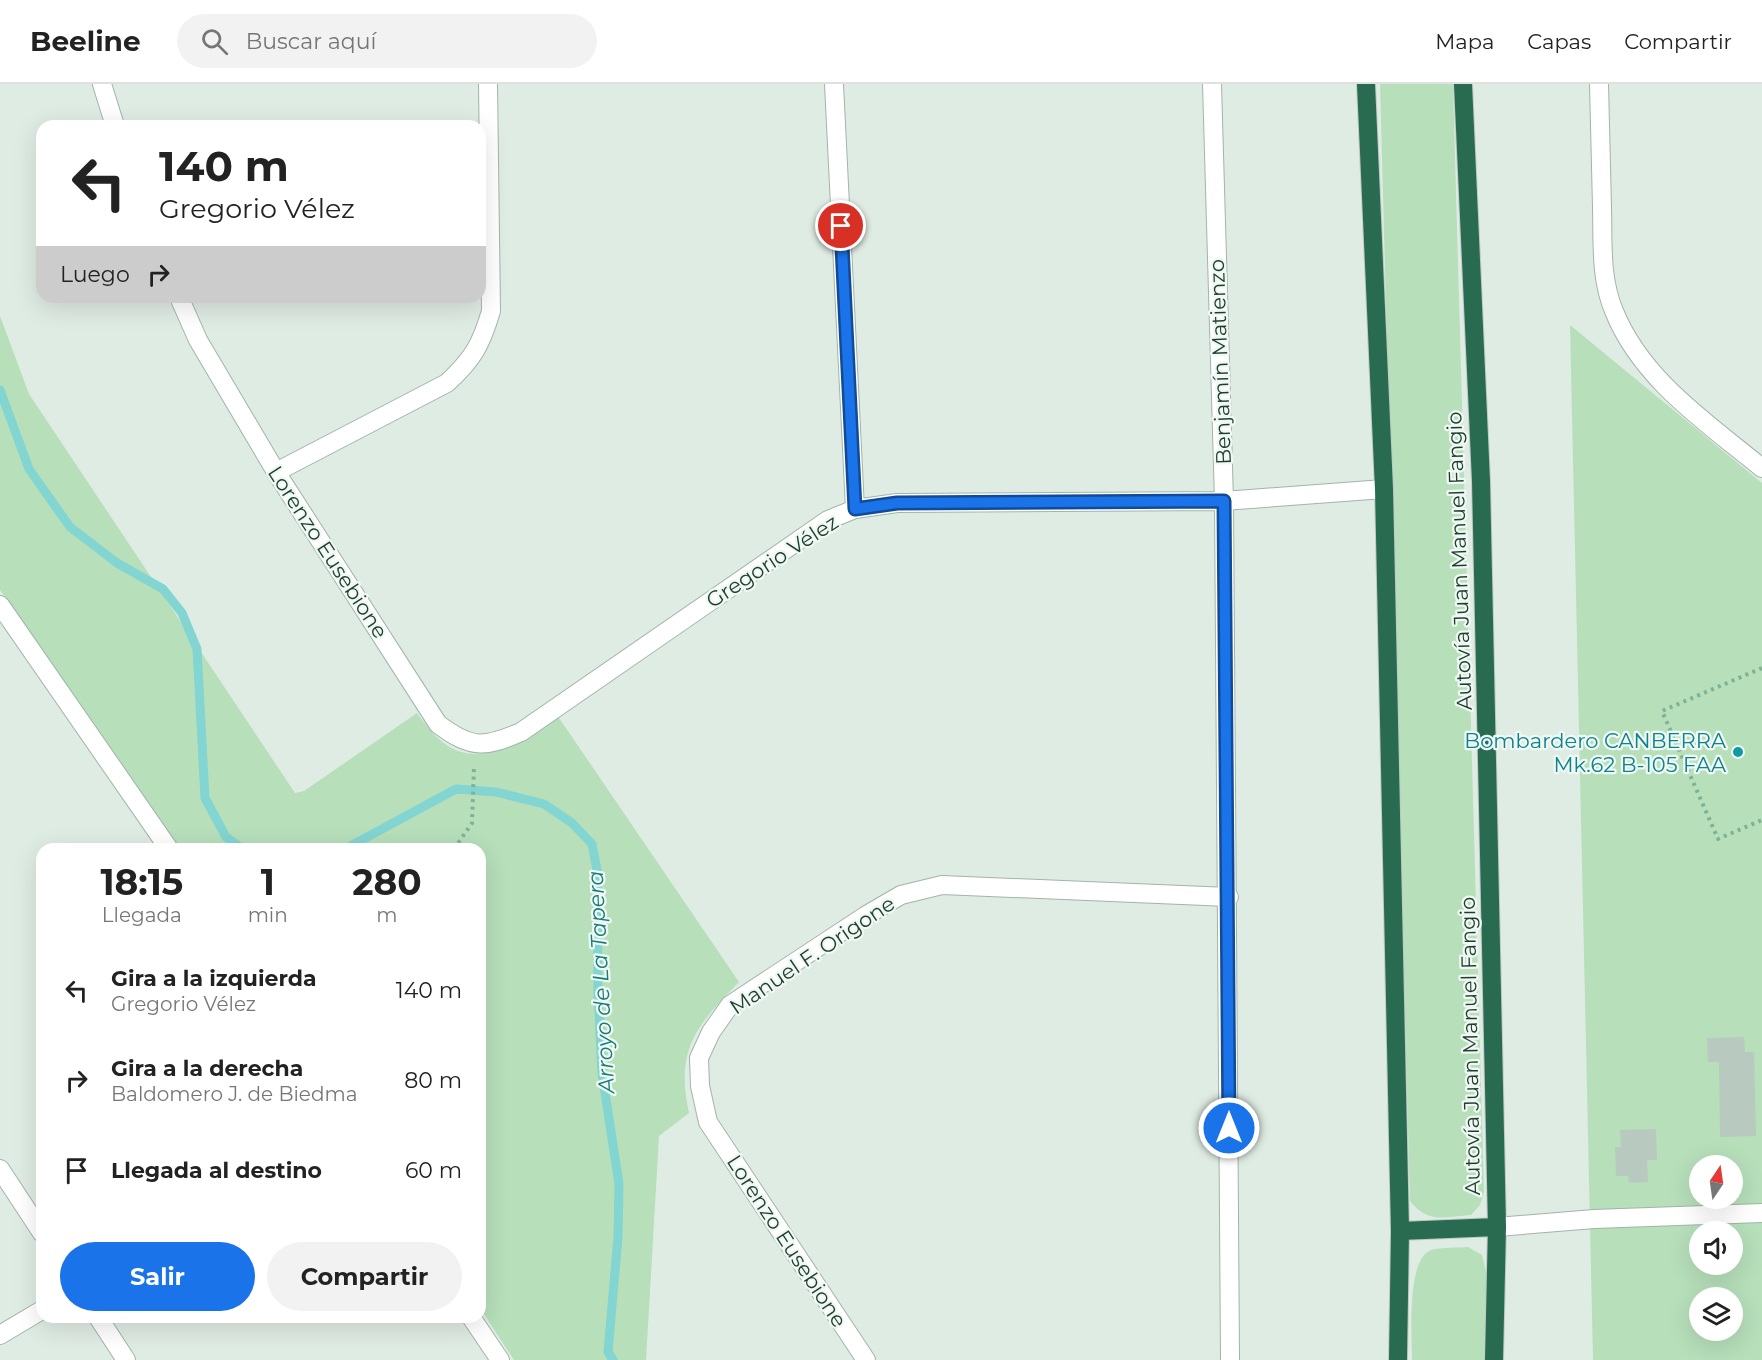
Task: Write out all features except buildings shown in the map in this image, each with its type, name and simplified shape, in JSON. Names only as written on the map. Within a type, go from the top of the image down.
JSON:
[{"type":"highway","points":[[1366,84],[1384,489],[1400,1231],[1398,1360]]},
{"type":"highway","name":"Autovía Juan Manuel Fangio","points":[[1463,84],[1481,482],[1497,1227],[1494,1360]]},
{"type":"highway","points":[[1400,1231],[1497,1227]]},
{"type":"street","points":[[102,84],[114,120]]},
{"type":"street","points":[[276,472],[447,383],[470,362],[482,341],[491,311],[488,84]]},
{"type":"street","points":[[834,84],[855,509]]},
{"type":"street","name":"Benjamín Matienzo","points":[[1212,84],[1224,501],[1229,897],[1230,1360]]},
{"type":"street","points":[[1599,84],[1604,275],[1613,310],[1630,343],[1654,375],[1695,413],[1762,468]]},
{"type":"street","name":"Lorenzo Eusebione","points":[[182,303],[198,340],[276,472],[438,724],[456,737],[475,745],[497,743],[521,732]]},
{"type":"street","name":"Gregorio Vélez","points":[[521,732],[828,520],[855,509],[897,503],[1224,501],[1384,489]]},
{"type":"street","points":[[0,605],[165,843]]},
{"type":"street","name":"Manuel F. Origone","points":[[708,1122],[700,1086],[699,1058],[711,1032],[730,1005],[865,915],[901,895],[942,885],[1229,897]]},
{"type":"street","name":"Lorenzo Eusebione","points":[[708,1122],[866,1360]]},
{"type":"street","points":[[0,1169],[36,1224]]},
{"type":"street","points":[[1497,1227],[1594,1219],[1762,1213]]},
{"type":"street","points":[[0,1335],[36,1314]]},
{"type":"street","points":[[102,1323],[126,1360]]},
{"type":"street","points":[[475,1323],[500,1360]]},
{"type":"path","points":[[1762,668],[1662,711],[1718,839],[1762,820]]},
{"type":"path","points":[[458,843],[472,823],[474,777]]},
{"type":"green space","points":[[1380,84],[1453,84],[1484,1192],[1480,1205],[1471,1215],[1445,1218],[1423,1213],[1410,1201]]},
{"type":"green space","points":[[0,316],[29,394],[295,793],[304,791],[417,713],[439,739],[454,749],[469,753],[484,753],[513,740],[555,712],[739,982],[701,1026],[687,1055],[685,1091],[689,1113],[659,1136],[646,1360],[514,1360],[486,1317],[486,843],[174,843],[0,590]]},
{"type":"green space","points":[[1570,325],[1762,483],[1762,1360],[1593,1360]]},
{"type":"green space","points":[[1468,1247],[1482,1255],[1487,1276],[1484,1360],[1412,1360],[1411,1317],[1417,1268],[1423,1256],[1431,1250]]},
{"type":"waterway","name":"Arroyo de La Tapera","points":[[0,390],[29,469],[70,527],[117,563],[163,589],[182,613],[197,649],[205,798],[226,837],[234,843]]},
{"type":"waterway","name":"Arroyo de La Tapera","points":[[356,843],[456,789],[496,792],[544,804],[572,823],[592,844],[597,870],[598,993],[602,1073],[619,1184],[618,1237],[608,1352],[613,1360]]},
{"type":"place","name":"Bombardero CANBERRA Mk.62 B-105 FAA","points":[[1738,752]]},
{"type":"route","points":[[841,226],[855,509],[897,503],[1224,501],[1229,897],[1229,1128]]}]
